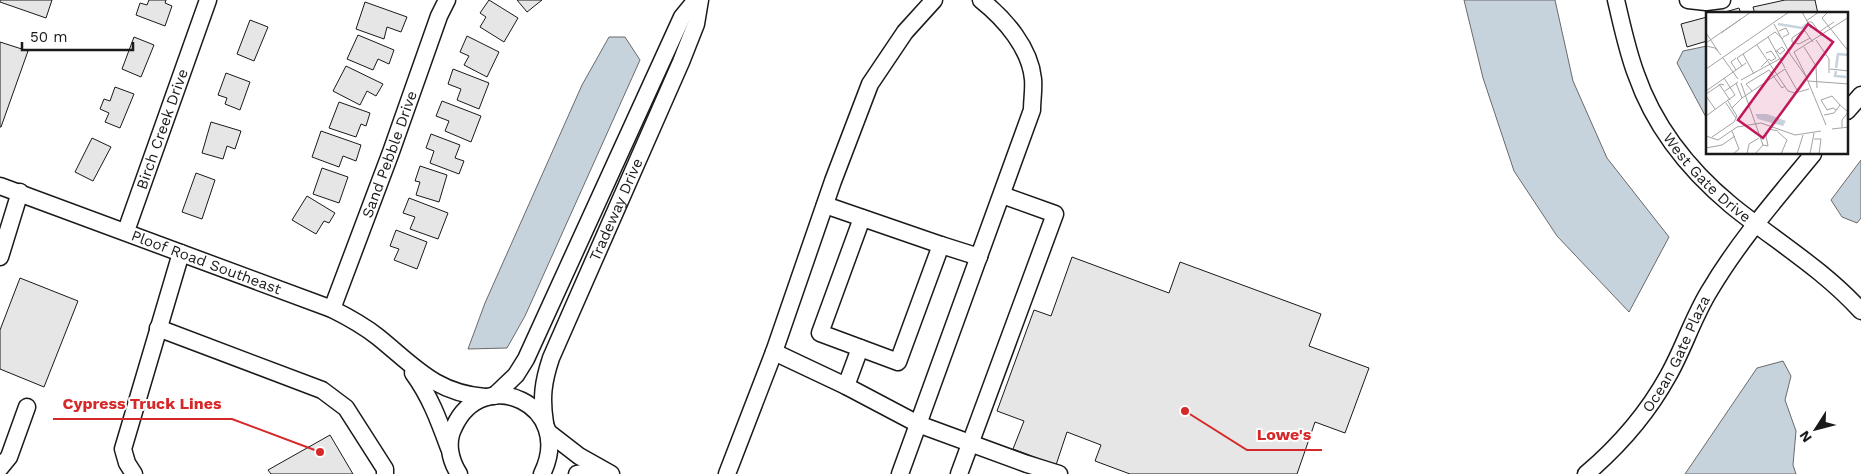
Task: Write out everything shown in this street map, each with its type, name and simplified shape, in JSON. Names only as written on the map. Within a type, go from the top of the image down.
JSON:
[{"type":"street","name":"Birch Creek Drive","points":[[126,231],[208,0]]},
{"type":"street","name":"Sand Pebble Drive","points":[[332,308],[439,16],[447,0]]},
{"type":"street","name":"Tradeway Drive","points":[[449,450],[451,432],[458,417],[470,405],[490,396],[516,375],[526,359],[682,18],[696,0]]},
{"type":"street","name":"Tradeway Drive","points":[[542,474],[548,461],[550,447],[542,406],[543,383],[550,358],[681,62],[696,24],[700,0]]},
{"type":"street","points":[[727,474],[774,352],[825,205],[870,84],[905,32],[934,0]]},
{"type":"street","points":[[900,474],[1032,110],[1033,79],[1024,49],[995,11],[981,0]]},
{"type":"street","name":"West Gate Drive","points":[[1616,0],[1636,75],[1649,105],[1664,132],[1683,158],[1705,182],[1756,224],[1822,273],[1842,290],[1861,311]]},
{"type":"street","points":[[1688,0],[1706,2],[1722,0]]},
{"type":"street","points":[[1848,110],[1861,95]]},
{"type":"street","name":"Ocean Gate Plaza","points":[[1586,474],[1617,446],[1651,404],[1669,374],[1695,317],[1723,268],[1812,155]]},
{"type":"street","name":"Ploof Road Southeast","points":[[0,186],[332,308],[365,327],[402,360],[428,379],[456,392],[471,396],[509,396],[524,401],[536,411],[547,428],[579,456],[611,474]]},
{"type":"street","points":[[0,257],[20,192]]},
{"type":"street","points":[[959,474],[1055,214],[1002,195]]},
{"type":"street","points":[[825,205],[979,257]]},
{"type":"street","points":[[862,218],[820,333],[898,362],[941,245]]},
{"type":"street","points":[[134,474],[127,463],[123,449],[181,253]]},
{"type":"street","points":[[158,328],[322,390],[346,408],[385,470],[385,474]]},
{"type":"street","points":[[846,386],[860,348]]},
{"type":"street","points":[[774,352],[846,386],[918,424],[1059,474]]},
{"type":"street","name":"Ploof Road Southeast","points":[[402,360],[421,385],[438,418],[455,471]]},
{"type":"street","points":[[0,468],[9,457],[26,407]]},
{"type":"street","points":[[577,474],[590,472],[600,474]]},
{"type":"shaded area","points":[[1464,0],[1555,0],[1573,81],[1607,158],[1669,237],[1629,312],[1557,236],[1514,171],[1483,78]]},
{"type":"shaded area","points":[[609,37],[625,37],[640,60],[525,316],[507,348],[468,349],[485,303],[582,85]]},
{"type":"shaded area","points":[[1706,46],[1706,117],[1677,63],[1683,51]]},
{"type":"shaded area","points":[[1861,160],[1861,218],[1857,223],[1842,217],[1831,200]]},
{"type":"shaded area","points":[[1783,361],[1791,376],[1785,400],[1796,431],[1793,465],[1796,474],[1685,474],[1757,368]]},
{"type":"building","points":[[0,0],[52,0],[46,18],[0,2]]},
{"type":"building","points":[[149,0],[166,0],[165,3],[172,6],[165,26],[136,15],[140,3],[147,5]]},
{"type":"building","points":[[489,0],[518,18],[504,42],[480,27],[486,17],[480,13]]},
{"type":"building","points":[[517,0],[542,0],[527,12]]},
{"type":"building","points":[[1785,0],[1815,0],[1818,12],[1754,12],[1753,7]]},
{"type":"building","points":[[365,2],[407,17],[401,32],[387,27],[384,39],[356,29]]},
{"type":"building","points":[[1739,8],[1740,12],[1725,12]]},
{"type":"building","points":[[1706,17],[1706,41],[1687,47],[1681,24]]},
{"type":"building","points":[[250,20],[268,27],[254,61],[237,54]]},
{"type":"building","points":[[358,35],[394,50],[389,64],[378,59],[373,70],[347,59]]},
{"type":"building","points":[[467,36],[499,52],[487,77],[464,65],[469,56],[460,52]]},
{"type":"building","points":[[134,37],[154,45],[141,77],[122,69]]},
{"type":"building","points":[[0,42],[28,51],[1,127],[0,127]]},
{"type":"building","points":[[346,66],[383,84],[376,96],[367,91],[360,105],[333,91]]},
{"type":"building","points":[[453,69],[489,83],[479,109],[457,100],[461,89],[448,84]]},
{"type":"building","points":[[226,73],[250,82],[240,110],[225,104],[227,98],[218,95]]},
{"type":"building","points":[[115,87],[134,94],[120,128],[105,122],[109,113],[100,109],[104,99],[110,101]]},
{"type":"building","points":[[442,101],[481,116],[471,142],[445,131],[449,121],[436,116]]},
{"type":"building","points":[[339,102],[370,113],[366,126],[361,124],[356,137],[329,128]]},
{"type":"building","points":[[211,122],[241,131],[235,149],[227,146],[223,159],[202,153]]},
{"type":"building","points":[[321,131],[361,145],[356,161],[343,156],[339,167],[312,157]]},
{"type":"building","points":[[431,134],[460,145],[455,158],[464,161],[459,174],[430,163],[434,151],[426,148]]},
{"type":"building","points":[[92,138],[111,147],[93,181],[75,172]]},
{"type":"building","points":[[420,166],[447,175],[439,202],[416,195],[420,182],[415,181]]},
{"type":"building","points":[[322,168],[348,177],[339,203],[313,194]]},
{"type":"building","points":[[196,173],[215,180],[202,219],[182,212]]},
{"type":"building","points":[[307,196],[335,213],[329,223],[324,221],[316,234],[292,220]]},
{"type":"building","points":[[409,198],[448,213],[438,239],[410,229],[415,217],[403,213]]},
{"type":"building","points":[[396,230],[427,242],[417,269],[394,260],[399,249],[390,246]]},
{"type":"building","points":[[1072,257],[1169,293],[1180,262],[1321,314],[1309,346],[1369,368],[1345,433],[1315,422],[1297,474],[1130,474],[1095,461],[1101,445],[1067,432],[1056,465],[1013,449],[1024,421],[997,411],[1034,310],[1051,316]]},
{"type":"building","points":[[20,278],[78,301],[44,387],[0,369],[0,330]]},
{"type":"building","points":[[330,435],[353,474],[271,474],[268,470]]},
{"type":"place","name":"Lowe's","points":[[1185,411]]},
{"type":"place","name":"Cypress Truck Lines","points":[[320,452]]}]
